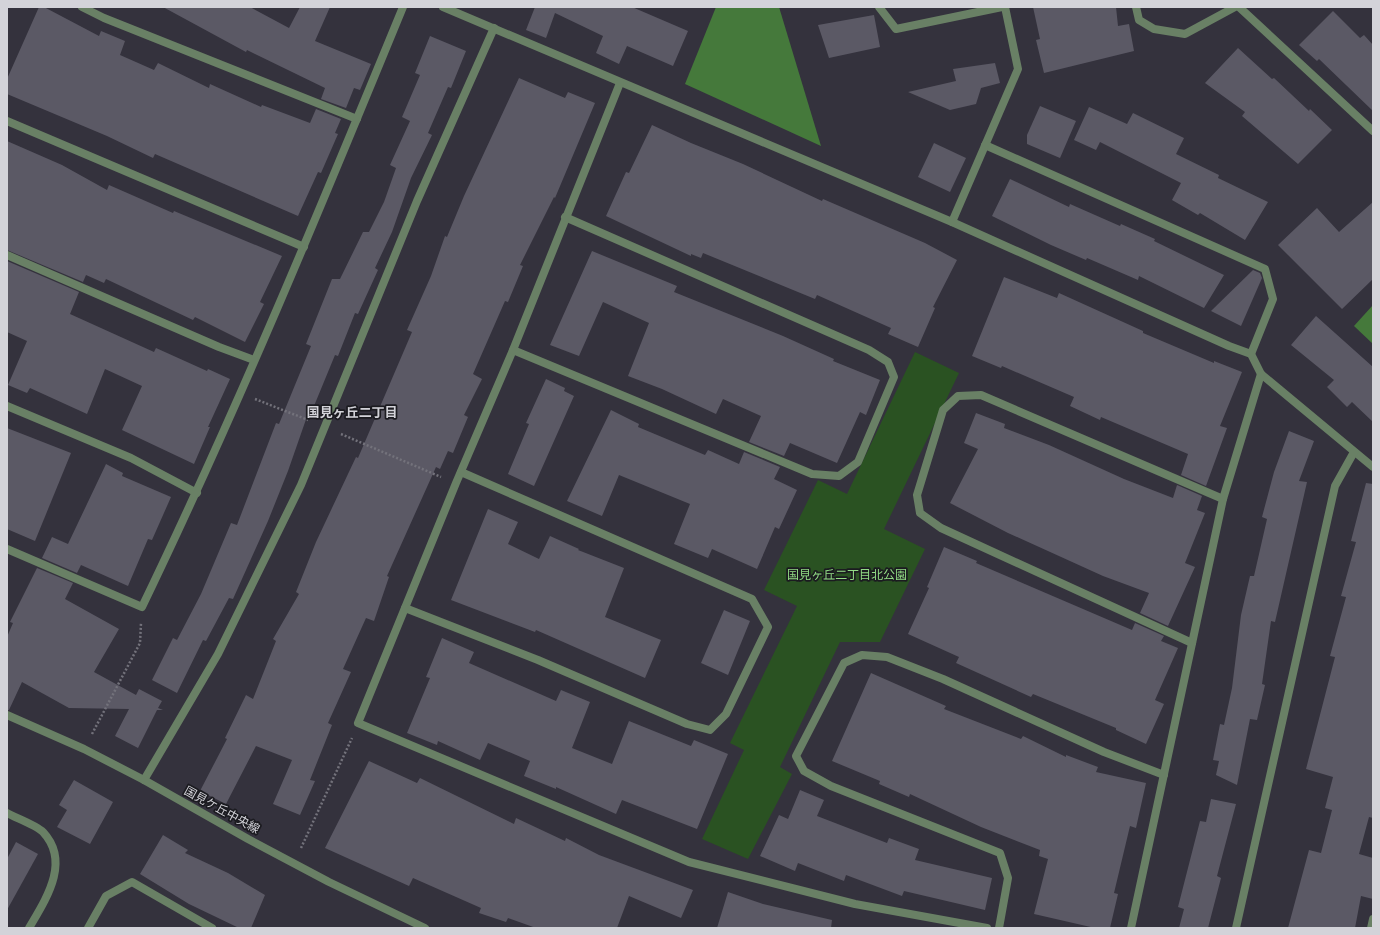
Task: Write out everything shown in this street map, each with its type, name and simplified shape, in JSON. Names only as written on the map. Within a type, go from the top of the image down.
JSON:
[{"type":"street","points":[[82,7],[104,18],[357,119]]},
{"type":"street","points":[[7,549],[142,607],[197,493],[304,247],[403,7]]},
{"type":"street","points":[[443,7],[952,222],[1221,343],[1251,354],[1261,374],[1354,452],[1373,466]]},
{"type":"street","points":[[879,7],[896,28],[1002,7]]},
{"type":"street","points":[[952,222],[1018,69],[1005,7]]},
{"type":"street","points":[[1136,7],[1139,20],[1154,29],[1185,34],[1235,7]]},
{"type":"street","points":[[1239,7],[1373,131]]},
{"type":"street","points":[[144,780],[218,654],[301,486],[417,201],[494,28]]},
{"type":"street","points":[[620,82],[513,350],[460,472],[358,723],[689,862],[855,904],[987,928]]},
{"type":"street","points":[[7,121],[304,247]]},
{"type":"street","points":[[985,145],[1265,269],[1273,298],[1251,354]]},
{"type":"street","points":[[513,350],[812,474],[839,476],[858,462],[894,377],[888,362],[870,350],[565,217]]},
{"type":"street","points":[[7,255],[219,347],[254,360]]},
{"type":"street","points":[[1131,928],[1223,498],[1261,374]]},
{"type":"street","points":[[1192,643],[941,528],[920,513],[916,495],[943,410],[958,396],[981,395],[1223,498]]},
{"type":"street","points":[[7,406],[131,458],[197,493]]},
{"type":"street","points":[[1236,928],[1335,486],[1354,452]]},
{"type":"street","points":[[405,608],[538,660],[687,724],[710,730],[726,714],[768,627],[752,599],[460,472]]},
{"type":"street","points":[[999,928],[1008,878],[1000,853],[831,786],[804,771],[796,756],[844,663],[862,655],[887,657],[943,679],[1104,752],[1164,775]]},
{"type":"street","name":"国見ケ丘中央線","points":[[7,715],[84,749],[144,780],[294,863],[425,928]]},
{"type":"street","points":[[7,813],[42,832],[56,855],[51,889],[29,928]]},
{"type":"street","points":[[88,928],[106,896],[132,882],[212,928]]},
{"type":"street","points":[[1371,928],[1373,919]]},
{"type":"path","points":[[240,393],[456,483]]},
{"type":"path","points":[[84,749],[140,643],[142,607]]},
{"type":"path","points":[[294,863],[358,723]]},
{"type":"green space","points":[[716,7],[779,7],[821,146],[685,84]]},
{"type":"green space","points":[[1373,305],[1373,344],[1354,326]]},
{"type":"green space","name":"国見ヶ丘二丁目北公園","points":[[915,352],[959,373],[884,529],[925,549],[880,642],[840,642],[780,767],[792,774],[748,859],[702,839],[744,750],[730,743],[797,606],[764,590],[818,480],[847,494]]},
{"type":"building","points":[[39,7],[44,7],[99,36],[101,31],[125,41],[120,55],[154,70],[158,63],[209,88],[210,84],[261,107],[262,105],[310,123],[316,109],[341,119],[335,133],[338,134],[321,173],[318,172],[298,216],[155,154],[153,158],[107,136],[7,94],[7,79]]},
{"type":"building","points":[[163,7],[250,7],[289,28],[300,7],[330,7],[315,41],[371,64],[360,90],[354,88],[346,108],[321,99],[325,88],[247,50],[246,52]]},
{"type":"building","points":[[535,7],[632,7],[688,31],[673,66],[627,46],[619,64],[596,53],[603,36],[555,13],[546,38],[526,30]]},
{"type":"building","points":[[1033,7],[1116,7],[1118,26],[1129,24],[1134,51],[1044,73],[1036,40],[1040,39]]},
{"type":"building","points":[[1333,11],[1360,38],[1364,35],[1373,45],[1373,111],[1319,59],[1317,61],[1299,45]]},
{"type":"building","points":[[874,15],[880,47],[829,58],[818,25]]},
{"type":"building","points":[[430,36],[466,51],[451,88],[448,87],[428,133],[432,135],[411,178],[392,232],[375,268],[378,270],[358,314],[355,313],[338,356],[335,355],[314,406],[311,405],[288,471],[268,521],[233,599],[229,598],[206,641],[203,640],[177,693],[152,680],[173,638],[177,640],[201,594],[231,523],[237,525],[276,423],[279,424],[311,346],[306,344],[332,279],[340,279],[363,232],[369,232],[384,202],[396,168],[390,165],[410,121],[402,117],[420,75],[415,73]]},
{"type":"building","points":[[1238,48],[1272,79],[1274,78],[1309,111],[1310,109],[1332,130],[1298,164],[1242,116],[1245,112],[1205,83]]},
{"type":"building","points":[[995,63],[1000,83],[981,88],[976,104],[950,110],[908,92],[956,81],[953,69]]},
{"type":"building","points":[[519,78],[565,98],[568,92],[595,103],[555,198],[554,197],[520,265],[523,266],[508,302],[505,301],[473,374],[482,379],[464,415],[468,417],[453,453],[448,451],[440,469],[436,467],[387,576],[389,577],[374,621],[366,618],[343,669],[351,672],[328,723],[332,725],[310,780],[315,781],[300,815],[273,804],[292,760],[256,746],[226,804],[200,791],[227,739],[225,738],[246,695],[253,699],[276,641],[273,639],[299,594],[296,592],[316,542],[356,457],[358,458],[412,332],[407,330],[431,276],[445,236],[447,237],[464,196]]},
{"type":"building","points":[[1040,106],[1076,121],[1060,158],[1027,144],[1027,135]]},
{"type":"building","points":[[1089,107],[1127,124],[1133,113],[1184,138],[1176,154],[1219,175],[1218,178],[1268,202],[1245,240],[1200,213],[1198,215],[1172,200],[1181,183],[1100,142],[1096,150],[1074,140]]},
{"type":"building","points":[[652,125],[743,164],[822,201],[823,199],[925,243],[957,260],[933,307],[935,308],[918,347],[888,334],[891,328],[817,295],[815,299],[703,253],[701,258],[691,254],[691,256],[606,216],[626,172],[629,173]]},
{"type":"building","points":[[7,141],[62,165],[107,190],[109,185],[173,213],[174,211],[282,256],[260,302],[264,304],[245,342],[195,317],[193,320],[106,279],[104,283],[86,275],[83,282],[7,250]]},
{"type":"building","points":[[934,143],[966,158],[950,192],[918,177]]},
{"type":"building","points":[[1010,179],[1069,207],[1070,204],[1120,226],[1121,224],[1155,239],[1154,241],[1224,275],[1204,308],[1139,276],[1138,280],[1087,258],[1086,260],[1051,245],[992,216]]},
{"type":"building","points":[[1373,202],[1373,279],[1342,309],[1278,245],[1317,208],[1339,232]]},
{"type":"building","points":[[592,251],[677,286],[674,292],[783,336],[834,359],[833,361],[880,380],[866,415],[860,412],[837,463],[790,443],[784,456],[749,442],[761,416],[723,399],[716,414],[662,389],[628,376],[649,323],[603,302],[579,356],[550,345]]},
{"type":"building","points":[[7,261],[79,292],[70,314],[154,352],[156,348],[207,371],[208,369],[230,379],[208,427],[210,427],[194,464],[122,430],[142,386],[105,369],[87,414],[30,388],[27,393],[8,385],[27,341],[7,332]]},
{"type":"building","points":[[1253,270],[1260,273],[1262,278],[1241,326],[1211,311]]},
{"type":"building","points":[[1004,277],[1057,298],[1059,293],[1143,331],[1143,333],[1214,363],[1214,361],[1242,372],[1220,426],[1227,428],[1206,486],[1181,475],[1188,454],[1101,417],[1100,420],[1070,406],[1074,397],[1002,366],[1001,368],[972,356]]},
{"type":"building","points":[[1316,316],[1373,367],[1373,422],[1352,402],[1347,407],[1327,387],[1334,380],[1291,345]]},
{"type":"building","points":[[546,379],[565,388],[564,391],[574,396],[534,486],[508,474],[529,424],[526,423]]},
{"type":"building","points":[[611,410],[639,424],[638,427],[705,455],[708,450],[739,464],[744,452],[780,467],[774,479],[797,490],[779,529],[775,527],[757,569],[712,549],[708,558],[674,544],[690,504],[619,475],[602,516],[567,501]]},
{"type":"building","points":[[976,413],[1005,424],[1004,428],[1049,445],[1124,479],[1173,498],[1177,485],[1202,496],[1197,510],[1205,513],[1185,563],[1195,567],[1168,626],[1140,613],[1149,593],[1103,576],[1008,533],[950,503],[978,449],[964,443]]},
{"type":"building","points":[[7,428],[71,453],[35,541],[7,529]]},
{"type":"building","points":[[1289,431],[1314,441],[1299,481],[1307,482],[1275,622],[1271,621],[1262,684],[1265,685],[1257,720],[1250,719],[1237,785],[1216,775],[1219,761],[1213,760],[1220,724],[1224,725],[1232,688],[1241,615],[1250,576],[1254,576],[1267,519],[1262,517],[1274,472]]},
{"type":"building","points":[[106,464],[123,473],[122,476],[171,497],[152,540],[148,539],[128,586],[81,565],[77,573],[42,558],[52,537],[68,544]]},
{"type":"building","points":[[1366,483],[1373,484],[1373,818],[1369,817],[1359,854],[1373,858],[1373,899],[1361,896],[1355,928],[1288,928],[1309,850],[1321,853],[1332,810],[1325,808],[1333,777],[1306,769],[1335,657],[1330,656],[1346,597],[1341,596],[1356,542],[1351,541]]},
{"type":"building","points":[[488,509],[518,522],[508,544],[539,559],[550,536],[579,549],[578,550],[624,568],[605,617],[661,640],[645,678],[536,630],[535,632],[451,600]]},
{"type":"building","points":[[944,547],[977,561],[976,563],[1132,630],[1135,623],[1164,636],[1161,641],[1178,648],[1155,700],[1164,704],[1146,744],[1116,730],[1116,728],[1033,694],[1031,697],[956,663],[959,657],[908,634],[929,588],[927,587]]},
{"type":"building","points":[[37,568],[73,583],[65,599],[119,629],[94,672],[136,695],[139,689],[162,701],[158,708],[163,710],[157,710],[138,748],[115,736],[129,709],[69,708],[22,682],[9,710],[7,710],[7,637],[13,623],[10,622]]},
{"type":"building","points":[[724,610],[750,621],[728,675],[701,663]]},
{"type":"building","points":[[442,638],[474,652],[469,663],[556,701],[561,690],[590,702],[572,748],[612,764],[629,721],[691,746],[694,740],[728,754],[697,829],[622,800],[616,814],[556,787],[556,789],[524,776],[530,761],[488,743],[480,760],[438,741],[437,745],[407,733],[430,678],[426,677]]},
{"type":"building","points":[[871,673],[946,706],[944,709],[1021,739],[1023,736],[1066,757],[1066,755],[1098,767],[1096,772],[1146,783],[1136,828],[1130,826],[1114,893],[1118,894],[1110,928],[1095,928],[1034,914],[1048,859],[1039,856],[1040,850],[981,827],[910,794],[909,797],[879,784],[880,781],[832,761]]},
{"type":"building","points":[[369,761],[417,783],[420,778],[514,824],[516,818],[565,841],[566,838],[599,855],[693,890],[681,918],[629,896],[617,928],[536,928],[508,918],[506,922],[479,913],[481,908],[413,878],[409,886],[325,848]]},
{"type":"building","points":[[74,780],[113,802],[90,844],[57,827],[67,810],[59,805]]},
{"type":"building","points":[[800,790],[824,800],[817,816],[887,843],[889,838],[919,849],[915,860],[992,878],[985,910],[904,891],[902,896],[846,875],[844,881],[798,863],[795,871],[760,856],[779,815],[788,819]]},
{"type":"building","points":[[1211,799],[1236,804],[1217,876],[1221,878],[1208,928],[1179,928],[1184,909],[1178,907],[1200,821],[1206,822]]},
{"type":"building","points":[[163,835],[188,850],[185,853],[228,873],[265,895],[251,928],[239,928],[189,904],[140,874]]},
{"type":"building","points":[[16,842],[38,854],[7,910],[7,859]]},
{"type":"building","points":[[728,892],[763,904],[832,920],[831,928],[717,928]]},
{"type":"district","name":"国見ヶ丘二丁目","points":[[352,412]]}]
